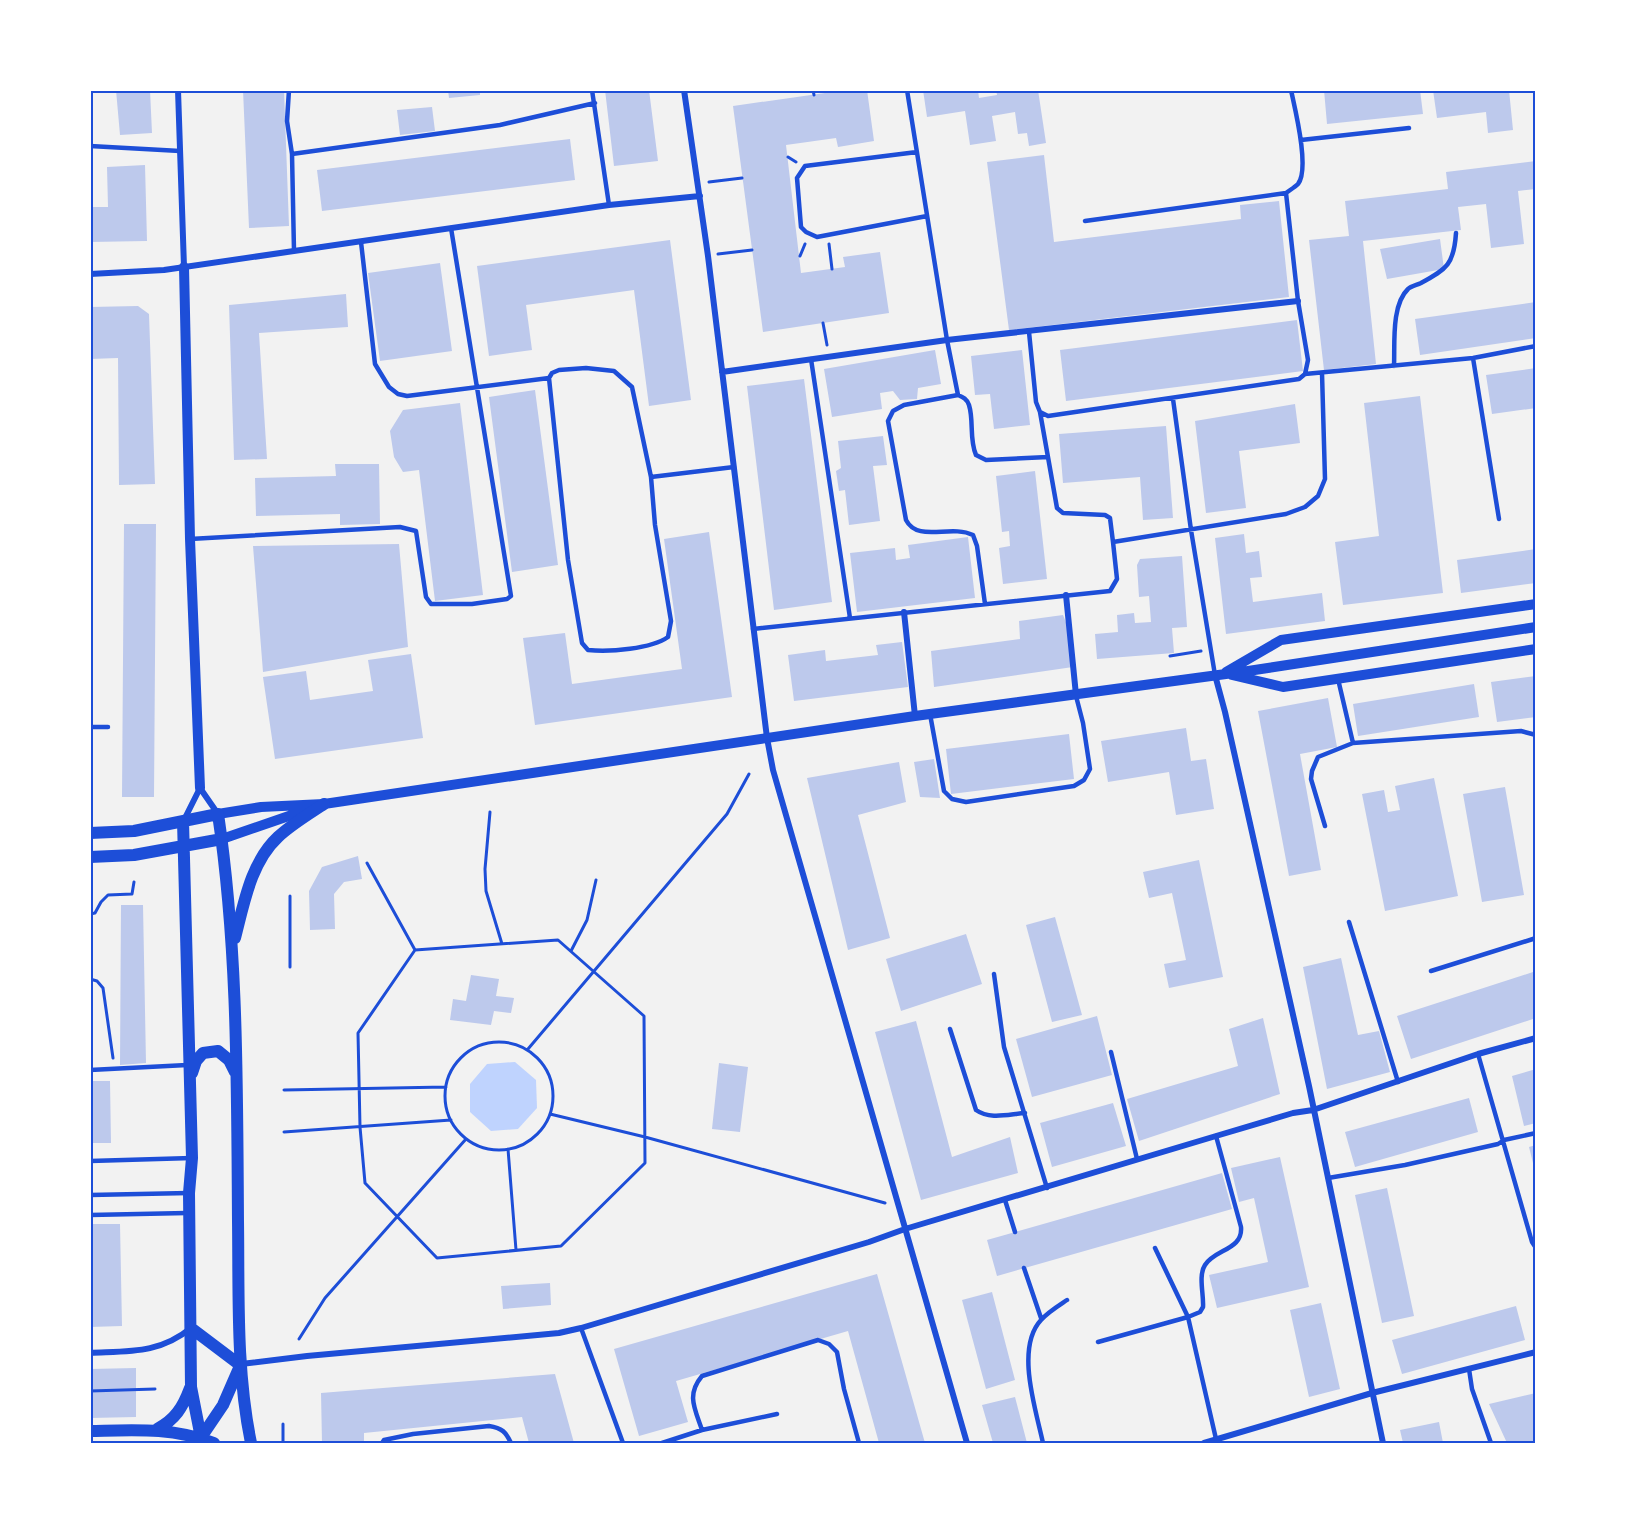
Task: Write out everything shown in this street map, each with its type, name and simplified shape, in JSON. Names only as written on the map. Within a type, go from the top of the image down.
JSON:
[{"type":"main road","points":[[232,948],[250,881],[261,858],[280,835],[324,804]]},
{"type":"main road","points":[[90,833],[134,831],[218,814],[232,948],[240,1365],[251,1443]]},
{"type":"main road","points":[[183,821],[192,1158],[189,1193],[191,1386],[200,1441]]},
{"type":"main road","points":[[90,857],[134,855],[184,848],[222,839]]},
{"type":"main road","points":[[190,1079],[196,1061],[203,1053],[218,1051],[229,1060],[236,1076]]},
{"type":"main road","points":[[191,1328],[240,1365]]},
{"type":"main road","points":[[200,1441],[223,1405],[240,1365]]},
{"type":"main road","points":[[157,1429],[168,1424],[178,1413],[191,1386]]},
{"type":"main road","points":[[90,1431],[157,1429],[186,1434],[200,1441],[214,1443]]},
{"type":"street","points":[[178,90],[190,539],[200,788],[183,821]]},
{"type":"street","points":[[684,90],[708,256],[766,738],[773,770],[967,1443]]},
{"type":"street","points":[[90,274],[164,270],[609,205],[700,196]]},
{"type":"street","points":[[722,372],[947,340],[1298,301]]},
{"type":"street","points":[[1066,596],[1076,696]]},
{"type":"street","points":[[1219,674],[1281,640],[1536,604]]},
{"type":"street","points":[[904,612],[915,716]]},
{"type":"street","points":[[200,788],[218,814],[261,807],[324,804],[915,716],[1248,671],[1536,627]]},
{"type":"street","points":[[1219,674],[1283,687],[1536,649]]},
{"type":"street","points":[[1219,674],[1383,1443]]},
{"type":"street","points":[[222,839],[324,804]]},
{"type":"street","points":[[240,1365],[307,1356],[559,1333],[581,1328],[1137,1159],[1293,1113],[1313,1110],[1478,1054],[1536,1038]]},
{"type":"street","points":[[90,1353],[148,1350],[178,1338],[191,1328]]},
{"type":"street","points":[[1204,1443],[1372,1393],[1536,1352]]},
{"type":"lane","points":[[289,90],[287,122],[291,154],[294,251]]},
{"type":"lane","points":[[592,90],[609,205]]},
{"type":"lane","points":[[907,90],[958,395]]},
{"type":"lane","points":[[1085,221],[1286,193],[1299,184],[1302,173],[1301,140],[1291,90]]},
{"type":"lane","points":[[291,154],[500,125],[595,104]]},
{"type":"lane","points":[[1301,140],[1409,128]]},
{"type":"lane","points":[[90,146],[180,151]]},
{"type":"lane","points":[[917,152],[810,164],[804,167],[797,178],[801,227],[817,237],[927,216]]},
{"type":"lane","points":[[1286,193],[1298,301],[1308,360],[1305,374]]},
{"type":"lane","points":[[190,539],[409,528],[416,531],[426,597],[431,604],[472,603],[511,597],[451,228]]},
{"type":"lane","points":[[1394,366],[1395,318],[1402,299],[1408,289],[1443,271],[1452,260],[1456,233]]},
{"type":"lane","points":[[361,242],[375,364],[389,387],[398,394],[407,396],[549,378]]},
{"type":"lane","points":[[753,629],[1110,591],[1117,579],[1110,518],[1105,515],[1063,513],[1057,508],[1040,412],[1036,402],[1029,332]]},
{"type":"lane","points":[[1040,412],[1048,416],[1060,415],[1299,379],[1305,374],[1473,358],[1536,346]]},
{"type":"lane","points":[[1473,358],[1499,519]]},
{"type":"lane","points":[[811,359],[850,618]]},
{"type":"lane","points":[[586,368],[614,370],[632,387],[651,477],[655,525],[671,621],[668,637],[658,644],[599,651],[588,650],[582,643],[580,634],[568,560],[549,378],[552,373],[559,370],[586,368]]},
{"type":"lane","points":[[1113,542],[1286,514],[1305,507],[1318,496],[1325,479],[1322,373]]},
{"type":"lane","points":[[985,604],[977,546],[973,536],[964,531],[917,532],[910,528],[906,520],[888,421],[893,411],[904,405],[958,395],[965,398],[969,405],[971,444],[976,455],[986,460],[1048,457]]},
{"type":"lane","points":[[1173,399],[1210,649],[1219,674]]},
{"type":"lane","points":[[651,477],[734,467]]},
{"type":"lane","points":[[1338,679],[1353,743]]},
{"type":"lane","points":[[930,714],[944,791],[952,799],[966,802],[1074,786],[1084,780],[1090,769],[1076,696]]},
{"type":"lane","points":[[90,727],[108,727]]},
{"type":"lane","points":[[1325,826],[1311,779],[1311,771],[1318,757],[1353,743],[1521,731],[1536,735]]},
{"type":"lane","points":[[1349,922],[1398,1082]]},
{"type":"lane","points":[[1431,971],[1536,938]]},
{"type":"lane","points":[[994,974],[1004,1047],[1047,1188]]},
{"type":"lane","points":[[950,1029],[976,1110],[984,1115],[993,1116],[1025,1113]]},
{"type":"lane","points":[[1112,1052],[1137,1159]]},
{"type":"lane","points":[[1478,1054],[1532,1242],[1536,1248]]},
{"type":"lane","points":[[90,1070],[190,1065]]},
{"type":"lane","points":[[1328,1178],[1405,1165],[1536,1133]]},
{"type":"lane","points":[[1098,1342],[1188,1317],[1200,1312],[1203,1307],[1202,1272],[1205,1265],[1237,1242],[1242,1235],[1216,1136]]},
{"type":"lane","points":[[90,1161],[192,1158]]},
{"type":"lane","points":[[90,1195],[189,1193]]},
{"type":"lane","points":[[1005,1200],[1014,1232]]},
{"type":"lane","points":[[90,1215],[189,1213]]},
{"type":"lane","points":[[1155,1248],[1188,1317],[1216,1439]]},
{"type":"lane","points":[[1024,1268],[1041,1318]]},
{"type":"lane","points":[[1043,1443],[1027,1369],[1030,1346],[1035,1327],[1041,1318],[1067,1300]]},
{"type":"lane","points":[[581,1328],[623,1443]]},
{"type":"lane","points":[[702,1430],[692,1397],[694,1385],[702,1376],[818,1340],[829,1344],[837,1352],[844,1389],[859,1443]]},
{"type":"lane","points":[[1469,1369],[1472,1389],[1491,1443]]},
{"type":"lane","points":[[662,1443],[702,1430],[777,1414]]},
{"type":"lane","points":[[382,1443],[384,1440],[413,1434],[489,1426],[498,1427],[507,1433],[510,1443]]},
{"type":"path","points":[[698,184],[742,178]]},
{"type":"path","points":[[828,235],[832,269]]},
{"type":"path","points":[[708,256],[752,250]]},
{"type":"path","points":[[823,323],[830,357]]},
{"type":"path","points":[[1170,656],[1210,649]]},
{"type":"path","points":[[528,1049],[727,814],[749,774]]},
{"type":"path","points":[[490,812],[484,869],[486,891],[502,944]]},
{"type":"path","points":[[367,863],[415,950]]},
{"type":"path","points":[[571,951],[587,920],[596,880]]},
{"type":"path","points":[[90,914],[95,913],[108,895],[132,894],[134,882]]},
{"type":"path","points":[[290,896],[290,967]]},
{"type":"path","points":[[558,940],[644,1016],[645,1163],[561,1246],[437,1258],[365,1183],[358,1088],[358,1033],[415,950],[558,940]]},
{"type":"path","points":[[90,978],[104,988],[113,1069]]},
{"type":"path","points":[[494,1042],[511,1043],[528,1049],[541,1061],[550,1078],[554,1096],[550,1114],[542,1129],[530,1140],[508,1149],[498,1150],[481,1147],[466,1139],[451,1120],[446,1104],[446,1087],[452,1071],[462,1056],[477,1046],[494,1042]]},
{"type":"path","points":[[284,1090],[446,1087]]},
{"type":"path","points":[[550,1114],[645,1137],[899,1207]]},
{"type":"path","points":[[284,1132],[451,1120]]},
{"type":"path","points":[[299,1339],[325,1298],[466,1139]]},
{"type":"path","points":[[508,1149],[516,1250]]},
{"type":"path","points":[[90,1391],[155,1389]]},
{"type":"path","points":[[283,1424],[283,1443]]},
{"type":"water","points":[[515,1062],[536,1080],[537,1108],[518,1129],[491,1131],[470,1112],[470,1084],[487,1064]]},
{"type":"building","points":[[116,90],[150,90],[152,133],[120,135]]},
{"type":"building","points":[[243,90],[284,90],[289,226],[249,228]]},
{"type":"building","points":[[448,90],[480,90],[480,95],[449,98]]},
{"type":"building","points":[[605,90],[649,90],[658,161],[614,166]]},
{"type":"building","points":[[846,90],[867,90],[874,141],[838,147],[836,138],[786,145],[801,273],[845,267],[843,257],[880,252],[889,313],[763,332],[733,106]]},
{"type":"building","points":[[923,90],[978,90],[979,98],[997,95],[996,90],[1038,90],[1046,143],[1029,146],[1027,133],[1018,134],[1015,112],[992,116],[996,141],[970,145],[965,111],[927,117]]},
{"type":"building","points":[[1324,90],[1420,90],[1423,114],[1327,124]]},
{"type":"building","points":[[1433,90],[1509,90],[1513,130],[1488,133],[1486,112],[1437,118]]},
{"type":"building","points":[[432,107],[435,131],[400,135],[397,110]]},
{"type":"building","points":[[570,139],[575,180],[322,211],[317,170]]},
{"type":"building","points":[[1044,155],[1054,242],[1241,219],[1240,205],[1279,201],[1289,297],[1009,330],[987,162]]},
{"type":"building","points":[[1536,161],[1536,189],[1518,191],[1524,244],[1491,248],[1486,204],[1458,207],[1461,230],[1363,241],[1376,364],[1324,370],[1309,240],[1349,236],[1345,201],[1448,189],[1446,172]]},
{"type":"building","points":[[145,165],[147,241],[90,242],[90,207],[108,207],[107,167]]},
{"type":"building","points":[[1440,239],[1444,269],[1387,279],[1380,249]]},
{"type":"building","points":[[670,240],[691,400],[649,406],[634,290],[526,305],[532,350],[489,356],[477,266]]},
{"type":"building","points":[[440,263],[452,351],[380,361],[368,273]]},
{"type":"building","points":[[346,294],[348,327],[259,333],[267,459],[234,460],[229,305]]},
{"type":"building","points":[[1536,302],[1536,338],[1420,355],[1415,319]]},
{"type":"building","points":[[138,306],[149,314],[155,484],[119,485],[118,358],[90,359],[90,307]]},
{"type":"building","points":[[1297,320],[1303,371],[1066,401],[1060,350]]},
{"type":"building","points":[[935,350],[941,384],[918,388],[917,399],[900,400],[893,391],[880,393],[882,409],[832,417],[824,369]]},
{"type":"building","points":[[1022,350],[1030,425],[994,429],[990,394],[975,395],[971,356]]},
{"type":"building","points":[[1536,368],[1536,408],[1492,414],[1486,375]]},
{"type":"building","points":[[804,379],[832,602],[774,610],[747,386]]},
{"type":"building","points":[[535,390],[558,565],[512,572],[489,397]]},
{"type":"building","points":[[1420,396],[1443,593],[1343,605],[1335,542],[1379,536],[1364,403]]},
{"type":"building","points":[[460,403],[483,595],[435,601],[419,470],[403,472],[394,457],[390,431],[403,410]]},
{"type":"building","points":[[1295,404],[1300,443],[1239,451],[1246,508],[1206,513],[1195,421]]},
{"type":"building","points":[[1166,426],[1173,518],[1143,520],[1140,477],[1063,483],[1059,434]]},
{"type":"building","points":[[883,436],[887,465],[873,466],[880,521],[849,525],[845,490],[839,491],[836,471],[841,468],[838,441]]},
{"type":"building","points":[[335,464],[379,464],[380,524],[340,525],[340,514],[256,516],[255,478],[336,476]]},
{"type":"building","points":[[1035,471],[1047,579],[1003,584],[999,548],[1010,546],[1009,531],[1002,532],[996,476]]},
{"type":"building","points":[[124,524],[156,524],[154,797],[122,797]]},
{"type":"building","points":[[709,532],[732,697],[535,725],[523,638],[565,633],[572,684],[682,669],[664,539]]},
{"type":"building","points":[[1244,534],[1246,553],[1259,551],[1262,577],[1250,578],[1253,602],[1322,593],[1325,621],[1226,634],[1215,538]]},
{"type":"building","points":[[968,537],[975,598],[857,612],[850,553],[895,548],[896,560],[910,558],[908,545]]},
{"type":"building","points":[[399,544],[408,647],[263,672],[253,546]]},
{"type":"building","points":[[1536,549],[1536,583],[1461,593],[1457,560]]},
{"type":"building","points":[[1182,556],[1187,627],[1172,628],[1174,653],[1097,659],[1095,634],[1118,632],[1117,615],[1134,613],[1135,623],[1151,622],[1149,596],[1139,597],[1137,565],[1140,559]]},
{"type":"building","points":[[1063,615],[1069,630],[1073,667],[934,687],[931,651],[1020,639],[1019,621]]},
{"type":"building","points":[[902,642],[908,687],[794,701],[788,655],[825,650],[826,661],[878,655],[876,645]]},
{"type":"building","points":[[411,654],[423,738],[275,759],[263,677],[306,671],[310,700],[373,691],[368,660]]},
{"type":"building","points":[[1536,676],[1536,717],[1497,722],[1491,682]]},
{"type":"building","points":[[1474,684],[1479,717],[1358,736],[1353,704]]},
{"type":"building","points":[[1328,698],[1337,747],[1300,754],[1321,870],[1289,876],[1258,711]]},
{"type":"building","points":[[1186,728],[1191,761],[1206,759],[1214,809],[1176,815],[1169,772],[1108,782],[1101,741]]},
{"type":"building","points":[[1069,734],[1074,779],[951,794],[946,749]]},
{"type":"building","points":[[934,759],[940,798],[920,797],[914,762]]},
{"type":"building","points":[[899,762],[906,802],[858,815],[890,938],[848,950],[807,778]]},
{"type":"building","points":[[1434,778],[1458,896],[1385,911],[1362,794],[1384,790],[1388,812],[1400,810],[1395,786]]},
{"type":"building","points":[[1505,787],[1524,895],[1482,902],[1463,794]]},
{"type":"building","points":[[358,856],[362,879],[344,882],[334,894],[335,929],[310,930],[309,891],[322,867]]},
{"type":"building","points":[[1199,860],[1223,977],[1169,988],[1164,964],[1186,960],[1172,893],[1149,898],[1143,872]]},
{"type":"building","points":[[121,905],[143,905],[146,1063],[120,1065]]},
{"type":"building","points":[[1055,917],[1082,1015],[1052,1022],[1026,925]]},
{"type":"building","points":[[966,934],[982,984],[901,1011],[886,959]]},
{"type":"building","points":[[1341,958],[1358,1035],[1379,1031],[1390,1072],[1327,1089],[1303,967]]},
{"type":"building","points":[[1536,971],[1536,1018],[1411,1059],[1397,1016]]},
{"type":"building","points":[[471,975],[499,979],[496,996],[514,998],[511,1013],[494,1011],[491,1025],[450,1020],[453,999],[466,1001]]},
{"type":"building","points":[[1097,1016],[1112,1075],[1032,1097],[1016,1039]]},
{"type":"building","points":[[1263,1018],[1280,1094],[1139,1141],[1127,1099],[1238,1066],[1229,1029]]},
{"type":"building","points":[[916,1021],[952,1157],[1010,1137],[1018,1173],[921,1200],[875,1032]]},
{"type":"building","points":[[719,1063],[748,1067],[740,1132],[712,1129]]},
{"type":"building","points":[[1536,1069],[1536,1123],[1524,1126],[1512,1076]]},
{"type":"building","points":[[90,1081],[110,1081],[111,1143],[90,1143]]},
{"type":"building","points":[[1469,1098],[1478,1132],[1355,1167],[1345,1132]]},
{"type":"building","points":[[1113,1103],[1126,1146],[1052,1167],[1040,1123]]},
{"type":"building","points":[[1536,1145],[1536,1171],[1535,1171],[1529,1147]]},
{"type":"building","points":[[1280,1157],[1309,1287],[1217,1308],[1209,1275],[1268,1262],[1254,1198],[1239,1202],[1231,1168]]},
{"type":"building","points":[[1222,1173],[1232,1209],[997,1276],[987,1240]]},
{"type":"building","points":[[1387,1188],[1414,1316],[1382,1323],[1355,1195]]},
{"type":"building","points":[[90,1224],[120,1224],[122,1326],[90,1327]]},
{"type":"building","points":[[877,1274],[925,1443],[879,1443],[848,1331],[676,1381],[688,1422],[639,1436],[614,1349]]},
{"type":"building","points":[[550,1283],[551,1305],[503,1309],[501,1286]]},
{"type":"building","points":[[992,1292],[1015,1380],[986,1389],[962,1300]]},
{"type":"building","points":[[1321,1303],[1340,1389],[1309,1397],[1290,1310]]},
{"type":"building","points":[[1516,1306],[1525,1340],[1402,1374],[1392,1340]]},
{"type":"building","points":[[136,1368],[136,1417],[90,1418],[90,1369]]},
{"type":"building","points":[[555,1374],[574,1443],[529,1443],[522,1417],[364,1433],[364,1443],[322,1443],[321,1393]]},
{"type":"building","points":[[1536,1393],[1536,1443],[1507,1443],[1489,1404]]},
{"type":"building","points":[[1015,1397],[1027,1443],[993,1443],[982,1405]]},
{"type":"building","points":[[1439,1422],[1443,1443],[1403,1443],[1400,1430]]}]
